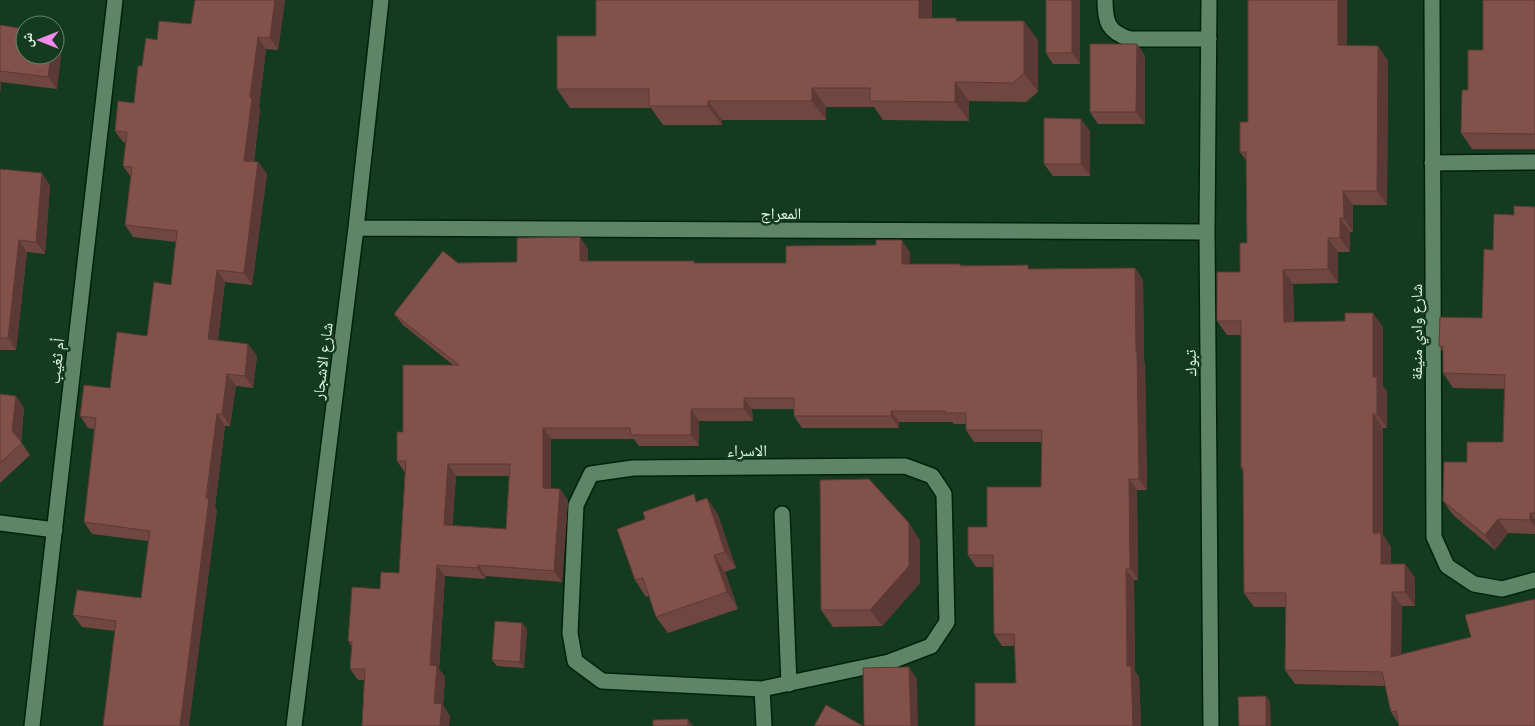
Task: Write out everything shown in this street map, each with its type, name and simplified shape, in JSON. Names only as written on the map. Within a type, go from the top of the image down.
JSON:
[{"type":"street","name":"أم ثغيب","points":[[32,726],[115,0]]},
{"type":"street","name":"شارع الاشجار","points":[[294,726],[356,228],[381,0]]},
{"type":"street","points":[[1105,0],[1105,15],[1108,24],[1122,36],[1130,39],[1209,39]]},
{"type":"street","name":"تبوك","points":[[1209,0],[1206,232],[1211,726]]},
{"type":"street","name":"شارع وادي منيفة","points":[[1432,0],[1434,537],[1447,566],[1474,584],[1502,589],[1535,580]]},
{"type":"street","points":[[1432,163],[1535,162]]},
{"type":"street","name":"المعراج","points":[[356,228],[1206,232]]},
{"type":"street","name":"الاسراء","points":[[905,466],[932,476],[944,494],[947,622],[931,646],[889,662],[762,689],[602,680],[575,661],[570,633],[576,505],[591,474],[633,468],[905,466]]},
{"type":"street","points":[[782,514],[789,684]]},
{"type":"street","points":[[0,523],[55,530]]},
{"type":"street","points":[[762,689],[764,726]]},
{"type":"building","points":[[195,0],[275,0],[270,38],[258,37],[250,97],[252,98],[244,161],[258,162],[244,273],[217,270],[208,339],[248,344],[245,376],[227,374],[222,414],[217,414],[206,498],[209,499],[180,726],[103,726],[116,621],[73,615],[77,590],[141,598],[150,531],[84,522],[96,418],[80,416],[84,385],[110,388],[117,332],[147,336],[154,282],[171,285],[177,231],[125,225],[132,167],[123,166],[127,132],[115,131],[118,101],[134,103],[138,66],[142,66],[146,38],[157,40],[159,21],[191,24]]},
{"type":"building","points":[[596,0],[919,0],[919,18],[956,18],[956,21],[1024,21],[1024,73],[1013,83],[955,82],[955,102],[870,101],[870,88],[812,88],[812,101],[708,101],[708,106],[649,106],[649,89],[557,89],[557,36],[596,36]]},
{"type":"building","points":[[1046,0],[1072,0],[1072,53],[1046,53]]},
{"type":"building","points":[[1248,0],[1338,0],[1338,45],[1378,46],[1377,191],[1343,191],[1344,218],[1340,218],[1340,238],[1328,238],[1328,269],[1283,270],[1284,322],[1345,321],[1345,313],[1373,313],[1373,377],[1377,377],[1377,414],[1373,414],[1373,533],[1381,533],[1381,564],[1405,564],[1405,592],[1392,592],[1391,657],[1471,637],[1465,615],[1535,599],[1535,726],[1399,726],[1396,711],[1391,712],[1382,672],[1285,670],[1286,593],[1244,593],[1243,468],[1241,468],[1241,321],[1217,321],[1217,272],[1240,272],[1240,243],[1247,243],[1246,152],[1240,152],[1240,122],[1248,122]]},
{"type":"building","points":[[1483,0],[1535,0],[1535,134],[1461,133],[1462,90],[1468,90],[1468,50],[1483,50]]},
{"type":"building","points":[[0,25],[15,27],[15,65],[50,65],[48,77],[0,71]]},
{"type":"building","points":[[1090,44],[1137,44],[1136,112],[1090,112]]},
{"type":"building","points":[[1044,118],[1081,119],[1081,164],[1044,164]]},
{"type":"building","points":[[0,169],[42,173],[36,242],[19,240],[8,338],[0,338]]},
{"type":"building","points":[[1514,206],[1535,207],[1535,513],[1530,513],[1530,520],[1498,519],[1485,535],[1443,501],[1444,462],[1467,462],[1467,442],[1503,442],[1505,375],[1443,373],[1443,346],[1439,346],[1440,317],[1482,318],[1484,249],[1493,250],[1494,214],[1514,215]]},
{"type":"building","points":[[580,237],[580,261],[786,263],[786,246],[876,245],[876,240],[902,240],[902,264],[960,264],[960,266],[1028,265],[1028,269],[1135,268],[1139,479],[1129,479],[1130,568],[1126,569],[1127,666],[1131,666],[1133,726],[975,726],[975,683],[1016,683],[1014,634],[994,634],[993,555],[968,555],[968,527],[987,527],[987,487],[1041,487],[1042,430],[966,430],[966,413],[945,413],[945,411],[891,411],[891,416],[794,416],[794,398],[744,398],[744,409],[691,409],[691,435],[631,435],[630,428],[543,428],[543,488],[560,489],[554,571],[478,565],[477,568],[437,565],[430,665],[437,666],[434,703],[442,704],[440,726],[362,726],[365,669],[350,669],[352,642],[348,641],[352,587],[380,589],[381,572],[399,573],[406,461],[397,461],[397,432],[403,432],[403,365],[459,365],[394,314],[443,251],[458,263],[517,262],[517,238]],"holes":[[[448,464],[510,464],[506,529],[444,525]]]},
{"type":"building","points":[[0,394],[16,396],[12,431],[22,443],[0,463]]},
{"type":"building","points":[[869,479],[909,523],[909,566],[870,610],[821,610],[820,480]]},
{"type":"building","points":[[694,494],[696,502],[707,498],[725,552],[714,555],[727,592],[656,617],[643,578],[635,580],[617,529],[645,519],[643,512]]},
{"type":"building","points":[[495,621],[522,623],[520,662],[492,660]]},
{"type":"building","points":[[909,667],[911,726],[864,726],[863,668]]},
{"type":"building","points":[[1266,696],[1266,726],[1239,726],[1238,697]]},
{"type":"building","points":[[826,705],[863,726],[814,726]]},
{"type":"building","points":[[688,719],[688,726],[653,726],[653,720]]}]
